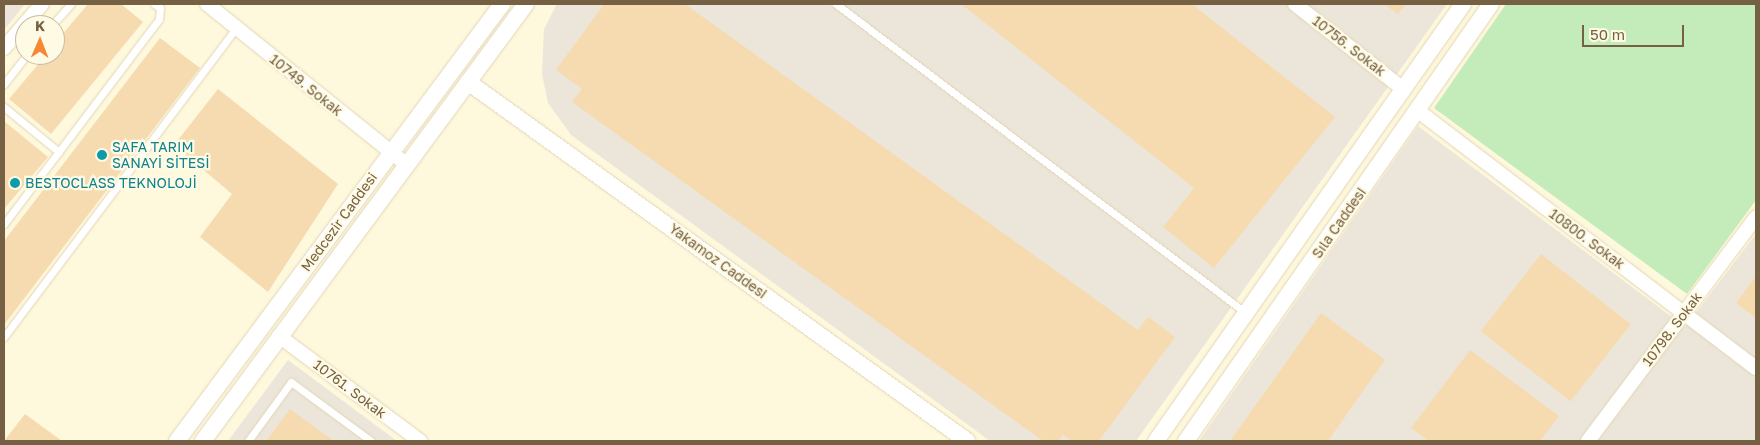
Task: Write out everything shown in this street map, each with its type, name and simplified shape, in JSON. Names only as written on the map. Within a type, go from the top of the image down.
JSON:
[{"type":"street","points":[[4,48],[42,4]]},
{"type":"street","name":"10749. Sokak","points":[[207,4],[406,164]]},
{"type":"street","name":"Medcezir Caddesi","points":[[177,441],[502,4]]},
{"type":"street","name":"Medcezir Caddesi","points":[[203,441],[526,4]]},
{"type":"street","name":"10756. Sokak","points":[[1295,4],[1403,89]]},
{"type":"street","points":[[1156,441],[1463,4]]},
{"type":"street","name":"Sıla Caddesi","points":[[1186,441],[1492,4]]},
{"type":"street","name":"Yakamoz Caddesi","points":[[468,82],[967,441]]},
{"type":"street","name":"10800. Sokak","points":[[1417,110],[1756,368]]},
{"type":"street","name":"10798. Sokak","points":[[1588,441],[1756,216]]},
{"type":"street","name":"10761. Sokak","points":[[279,336],[420,441]]},
{"type":"lane","points":[[61,15],[71,4]]},
{"type":"lane","points":[[4,224],[159,19],[160,8],[154,4]]},
{"type":"lane","points":[[836,4],[1246,313]]},
{"type":"lane","points":[[4,337],[236,28]]},
{"type":"lane","points":[[4,84],[20,65]]},
{"type":"lane","points":[[4,106],[59,152]]},
{"type":"lane","points":[[248,441],[291,382],[372,441]]},
{"type":"shaded area","points":[[4,4],[25,4],[15,15],[4,30]]},
{"type":"shaded area","points":[[557,4],[1447,4],[1136,441],[990,441],[571,135],[548,103],[542,74],[544,29]]},
{"type":"shaded area","points":[[1418,126],[1685,327],[1756,234],[1756,441],[1199,441]]},
{"type":"shaded area","points":[[288,360],[397,441],[228,441]]},
{"type":"green space","points":[[1506,4],[1756,4],[1756,200],[1687,294],[1434,108]]},
{"type":"building","points":[[88,4],[121,4],[143,22],[51,134],[9,99],[38,65],[65,65],[65,31]]},
{"type":"building","points":[[604,4],[685,4],[1138,330],[1148,317],[1175,337],[1099,441],[1072,441],[1063,435],[1058,441],[1043,441],[572,102],[582,89],[556,70]]},
{"type":"building","points":[[961,4],[1192,4],[1335,117],[1214,268],[1163,227],[1194,188]]},
{"type":"building","points":[[1384,4],[1406,4],[1398,14]]},
{"type":"building","name":"SAFA TARIM SANAYİ SİTESİ","points":[[160,38],[200,68],[4,325],[4,241]]},
{"type":"building","points":[[218,89],[338,184],[268,292],[200,237],[232,194],[174,145]]},
{"type":"building","name":"BESTOCLASS TEKNOLOJİ","points":[[4,121],[48,157],[4,209]]},
{"type":"building","points":[[1541,254],[1631,324],[1570,401],[1481,331]]},
{"type":"building","points":[[1756,276],[1756,318],[1736,303]]},
{"type":"building","points":[[1321,313],[1385,360],[1328,441],[1230,441]]},
{"type":"building","points":[[1470,350],[1559,416],[1540,441],[1429,441],[1411,428]]},
{"type":"building","points":[[290,409],[324,434],[334,441],[266,441]]},
{"type":"building","points":[[25,414],[62,441],[4,441]]},
{"type":"place","name":"SAFA TARIM SANAYİ SİTESİ","points":[[102,155]]},
{"type":"place","name":"BESTOCLASS TEKNOLOJİ","points":[[15,183]]}]
